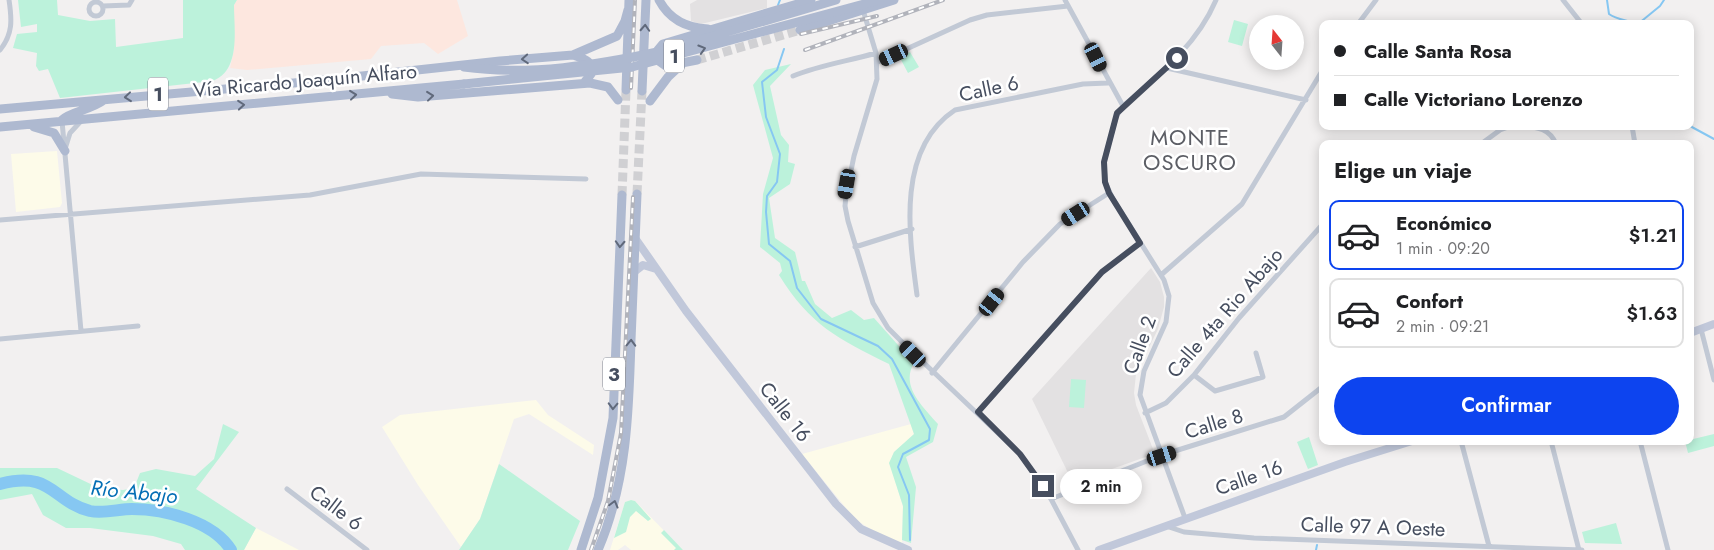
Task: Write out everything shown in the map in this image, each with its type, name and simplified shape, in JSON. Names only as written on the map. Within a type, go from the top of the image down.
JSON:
[{"type":"main road","points":[[642,91],[646,0]]},
{"type":"main road","points":[[659,0],[669,14],[689,26],[709,29],[726,26]]},
{"type":"main road","points":[[697,60],[663,64],[657,55],[659,47],[811,0]]},
{"type":"main road","points":[[464,66],[507,71],[634,57],[662,51],[836,0]]},
{"type":"main road","name":"Vía Ricardo Joaquín Alfaro","points":[[0,127],[382,92],[632,66],[879,0]]},
{"type":"main road","points":[[800,30],[894,0]]},
{"type":"main road","points":[[464,66],[573,55],[617,36],[624,25],[629,5]]},
{"type":"main road","points":[[626,90],[629,5]]},
{"type":"main road","points":[[573,55],[586,59],[590,63],[591,74],[584,83]]},
{"type":"main road","points":[[650,101],[668,77],[684,63]]},
{"type":"main road","name":"Vía Ricardo Joaquín Alfaro","points":[[0,109],[464,66]]},
{"type":"main road","points":[[382,92],[418,97],[584,83],[605,86],[618,100]]},
{"type":"main road","points":[[62,121],[66,116],[89,110],[104,100]]},
{"type":"main road","points":[[14,126],[50,130],[56,136],[64,151]]},
{"type":"main road","name":"3","points":[[598,550],[610,517],[625,452],[637,194]]},
{"type":"main road","name":"3","points":[[581,550],[598,498],[612,418],[622,195]]},
{"type":"main road","name":"Calle 16","points":[[635,238],[686,311],[843,511],[861,528],[908,550]]},
{"type":"main road","points":[[634,272],[643,265],[656,270]]},
{"type":"main road","points":[[1694,332],[1714,324]]},
{"type":"main road","name":"Calle 16","points":[[1099,550],[1345,462],[1399,445]]},
{"type":"street","points":[[0,50],[11,32],[9,0]]},
{"type":"street","points":[[103,6],[129,4],[132,0]]},
{"type":"street","points":[[1065,0],[1108,83],[1123,106],[1167,68],[1197,34],[1216,0]]},
{"type":"street","points":[[1361,20],[1376,0]]},
{"type":"street","points":[[1563,0],[1579,20]]},
{"type":"street","points":[[878,62],[970,20],[987,15],[1068,6]]},
{"type":"street","points":[[863,10],[878,62],[875,90],[854,156],[846,194],[848,221],[873,303],[880,316],[932,373],[978,412],[1020,454],[1051,499],[1078,550]]},
{"type":"street","points":[[793,76],[813,68],[839,64],[876,53]]},
{"type":"street","points":[[1167,68],[1306,100]]},
{"type":"street","points":[[1161,275],[1242,204],[1319,76]]},
{"type":"street","name":"Calle 6","points":[[917,295],[910,192],[914,170],[933,129],[943,118],[955,110],[1084,84],[1108,83]]},
{"type":"street","name":"Calle 2","points":[[1123,106],[1116,117],[1104,162],[1105,182],[1109,193],[1167,287],[1169,306],[1163,331],[1142,377],[1140,395],[1145,413],[1186,518]]},
{"type":"street","points":[[64,151],[70,133],[84,119]]},
{"type":"street","points":[[62,121],[81,331]]},
{"type":"street","points":[[1486,140],[1500,130]]},
{"type":"street","points":[[1544,130],[1552,135],[1554,140]]},
{"type":"street","points":[[0,220],[310,195],[421,174],[586,179]]},
{"type":"street","points":[[932,373],[1023,262],[1060,224],[1109,193]]},
{"type":"street","name":"Calle 4ta Rio Abajo","points":[[1145,413],[1166,403],[1194,375],[1240,318],[1319,228]]},
{"type":"street","points":[[855,247],[912,229]]},
{"type":"street","points":[[978,412],[1102,272],[1140,243]]},
{"type":"street","points":[[0,339],[138,326]]},
{"type":"street","points":[[1701,329],[1714,380]]},
{"type":"street","points":[[1194,375],[1215,391],[1263,377],[1256,353]]},
{"type":"street","name":"Calle 8","points":[[1051,499],[1162,456],[1284,417],[1319,390]]},
{"type":"street","points":[[1462,445],[1489,546]]},
{"type":"street","points":[[1553,445],[1580,550]]},
{"type":"street","points":[[1641,445],[1668,550]]},
{"type":"street","name":"Calle 6","points":[[287,489],[367,550]]},
{"type":"street","name":"Calle 97 A Oeste","points":[[1165,526],[1184,532],[1254,538],[1580,550]]},
{"type":"shaded area","points":[[237,0],[457,0],[468,36],[438,54],[424,43],[381,46],[371,59],[247,70],[230,68],[234,50],[234,5]]},
{"type":"shaded area","points":[[697,0],[767,0],[767,8],[701,24],[691,21],[690,4]]},
{"type":"shaded area","points":[[57,151],[62,203],[60,207],[16,212],[11,154]]},
{"type":"shaded area","points":[[1151,268],[1160,282],[1164,297],[1164,307],[1158,329],[1136,374],[1134,393],[1136,405],[1153,449],[1151,455],[1073,483],[1032,399]]},
{"type":"shaded area","points":[[536,400],[548,415],[594,445],[593,455],[529,414],[514,419],[480,519],[461,547],[418,485],[382,427],[400,415]]},
{"type":"shaded area","points":[[911,424],[914,435],[894,452],[890,463],[903,507],[902,543],[878,534],[855,519],[802,454]]},
{"type":"shaded area","points":[[635,501],[683,550],[631,550],[625,545],[618,550],[610,550],[625,502]]},
{"type":"shaded area","points":[[256,528],[299,550],[244,550]]},
{"type":"green space","points":[[18,0],[57,0],[58,15],[90,21],[115,19],[116,47],[183,38],[183,0],[237,0],[234,5],[235,37],[232,59],[222,76],[213,81],[60,98],[48,69],[39,71],[36,66],[37,53],[13,48],[17,34],[37,32],[37,24],[21,27]]},
{"type":"green space","points":[[1234,20],[1248,24],[1242,46],[1228,42]]},
{"type":"green space","points":[[910,52],[919,67],[908,73],[900,58]]},
{"type":"green space","points":[[791,64],[770,86],[781,135],[789,145],[788,162],[795,164],[790,184],[769,198],[775,238],[795,252],[802,281],[805,281],[815,304],[832,318],[851,310],[864,320],[874,318],[914,363],[910,372],[911,388],[920,403],[938,424],[933,442],[906,457],[916,487],[911,543],[902,540],[903,506],[889,463],[894,452],[914,434],[889,364],[840,338],[814,319],[779,275],[782,271],[780,263],[760,247],[763,194],[773,158],[753,85],[765,70]]},
{"type":"green space","points":[[1071,379],[1086,380],[1084,408],[1069,407]]},
{"type":"green space","points":[[223,424],[239,432],[196,489],[256,528],[244,550],[185,550],[181,544],[153,536],[90,528],[66,528],[43,515],[32,494],[0,500],[0,468],[57,468],[99,488],[123,490],[134,488],[140,473],[156,469],[195,476],[214,459]]},
{"type":"green space","points":[[1714,434],[1714,446],[1688,453],[1686,445],[1694,445],[1694,439]]},
{"type":"green space","points":[[1309,437],[1318,465],[1308,469],[1297,442]]},
{"type":"green space","points":[[499,464],[580,521],[568,550],[459,550],[480,519]]},
{"type":"green space","points":[[635,501],[651,519],[648,521],[636,511],[630,517],[626,532],[614,538],[625,502]]},
{"type":"green space","points":[[1616,523],[1622,544],[1585,543],[1582,532]]},
{"type":"green space","points":[[664,530],[683,550],[674,550],[676,548],[661,533]]},
{"type":"waterway","points":[[778,5],[780,0]]},
{"type":"waterway","points":[[1607,0],[1609,14],[1622,20]]},
{"type":"waterway","points":[[1643,20],[1660,6],[1664,0]]},
{"type":"waterway","points":[[784,49],[777,70],[762,82],[766,117],[780,154],[777,182],[767,196],[766,212],[769,244],[790,261],[797,288],[821,319],[878,346],[892,359],[930,429],[929,440],[903,454],[898,467],[909,495],[910,540]]},
{"type":"waterway","points":[[1694,128],[1714,139]]},
{"type":"waterway","name":"Río Abajo","points":[[0,484],[31,481],[41,484],[67,501],[90,511],[101,512],[132,509],[173,514],[200,524],[212,531],[231,550]]},
{"type":"waterway","points":[[1316,550],[1317,545]]},
{"type":"tunnel","points":[[697,60],[800,30]]},
{"type":"tunnel","points":[[622,195],[626,90]]},
{"type":"tunnel","points":[[637,194],[642,91]]},
{"type":"railway","points":[[631,88],[635,0]]},
{"type":"railway","points":[[805,50],[943,0]]},
{"type":"railway","points":[[801,34],[877,16]]},
{"type":"railway","points":[[591,550],[608,501],[621,433],[633,197]]},
{"type":"district","name":"MONTE OSCURO","points":[[1190,150]]},
{"type":"route","points":[[1043,486],[1020,454],[978,412],[1102,272],[1140,243],[1109,193],[1103,171],[1104,162],[1117,113],[1177,58]]}]
